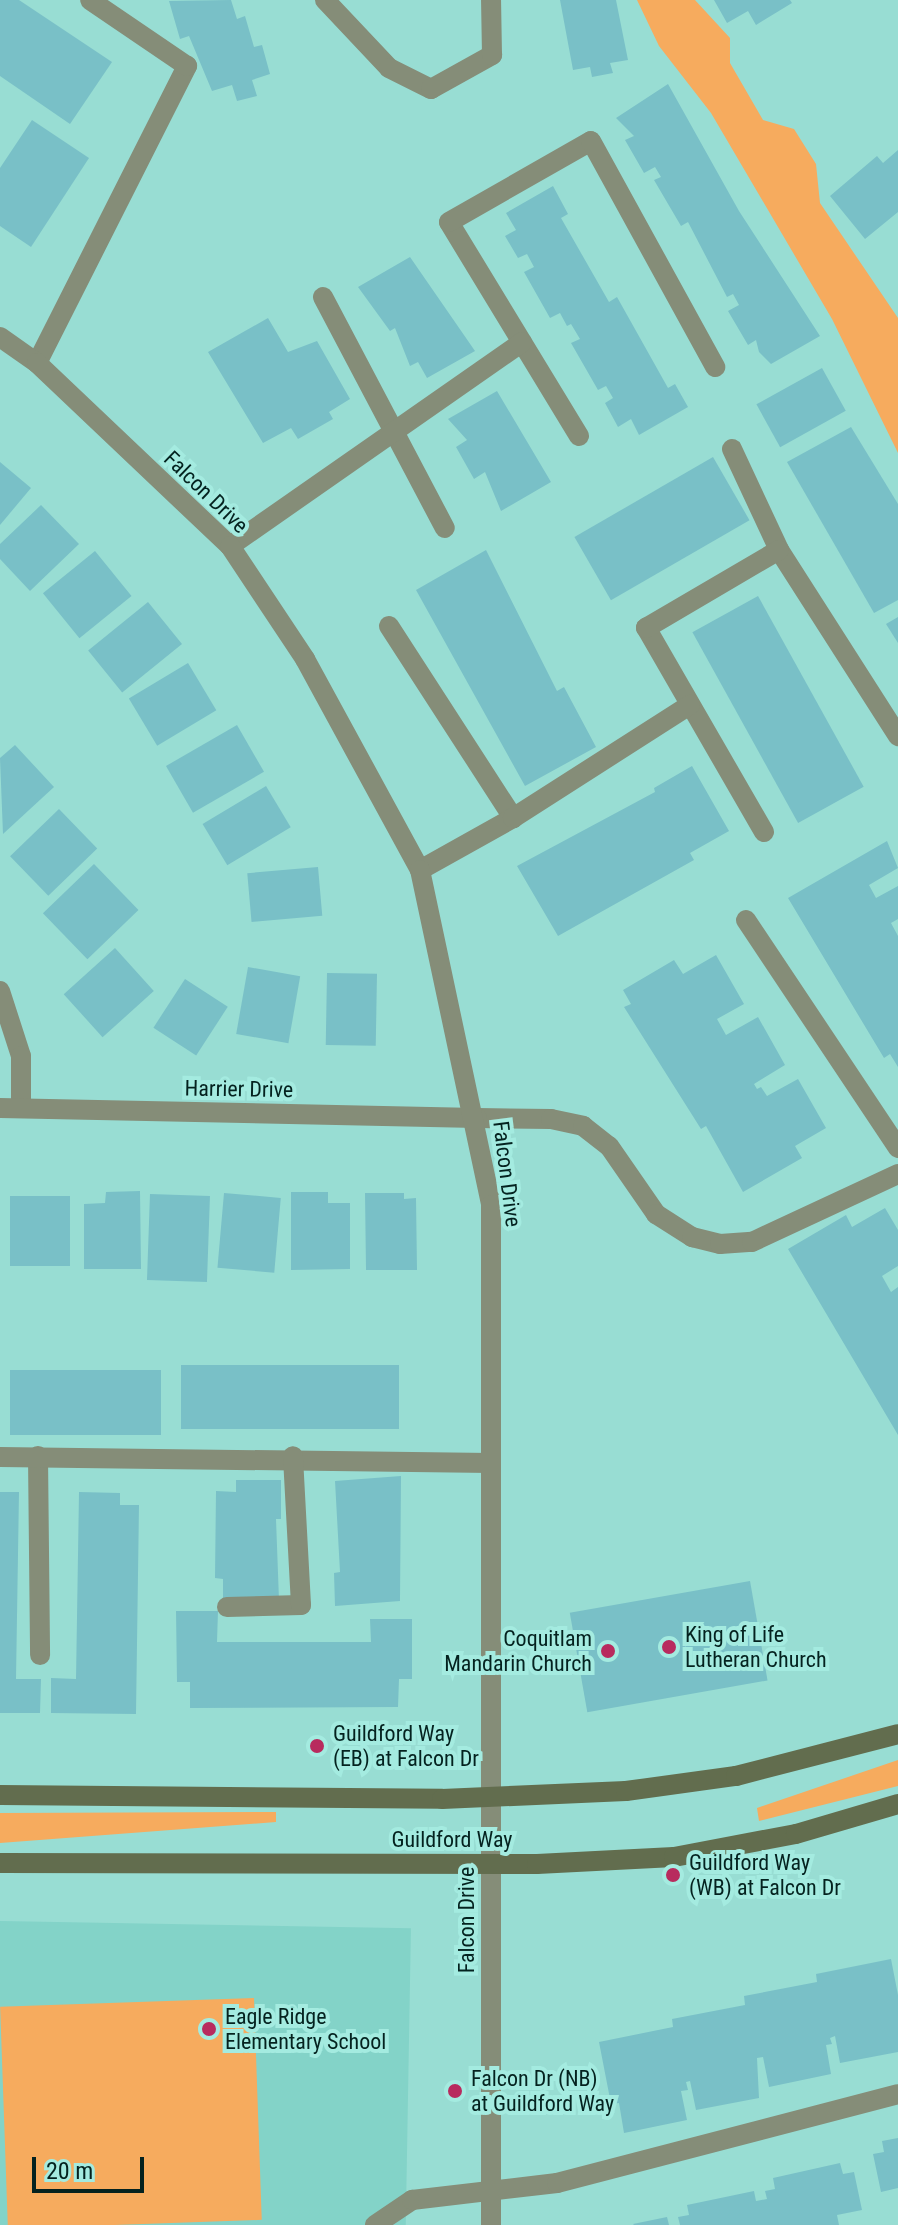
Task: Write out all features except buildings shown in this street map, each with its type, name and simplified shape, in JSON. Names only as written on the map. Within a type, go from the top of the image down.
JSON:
[{"type":"main road","name":"Guildford Way","points":[[0,1795],[492,1797],[626,1791],[736,1776],[898,1734]]},
{"type":"main road","name":"Guildford Way","points":[[0,1863],[491,1863],[674,1857],[796,1834],[898,1804]]},
{"type":"street","points":[[37,363],[187,66],[90,0]]},
{"type":"street","points":[[325,0],[389,68],[431,89],[492,55],[491,0]]},
{"type":"street","points":[[579,436],[449,222],[591,141],[715,367]]},
{"type":"street","points":[[323,297],[445,528]]},
{"type":"street","name":"Falcon Drive","points":[[0,337],[37,363],[230,546],[305,659],[420,870],[477,1118],[491,1205],[491,2225]]},
{"type":"street","points":[[230,546],[522,342]]},
{"type":"street","points":[[732,449],[779,550],[898,736]]},
{"type":"street","points":[[764,832],[646,628],[779,550]]},
{"type":"street","points":[[389,626],[513,818]]},
{"type":"street","points":[[420,870],[513,818],[690,705]]},
{"type":"street","points":[[746,920],[898,1148]]},
{"type":"street","points":[[0,991],[21,1056],[21,1107]]},
{"type":"street","name":"Harrier Drive","points":[[0,1108],[551,1119],[583,1126],[609,1146],[656,1214],[692,1237],[720,1244],[752,1242],[898,1174]]},
{"type":"street","points":[[38,1456],[40,1655]]},
{"type":"street","points":[[227,1607],[301,1605],[293,1456]]},
{"type":"street","points":[[0,1457],[293,1456],[491,1463]]},
{"type":"street","points":[[375,2225],[412,2200],[557,2183],[898,2094]]},
{"type":"shaded area","points":[[637,0],[695,0],[730,38],[730,63],[763,120],[794,129],[816,164],[820,203],[898,318],[898,453],[832,319],[711,113],[659,46]]},
{"type":"shaded area","points":[[898,1760],[898,1786],[759,1821],[757,1808]]},
{"type":"shaded area","points":[[276,1812],[276,1822],[0,1843],[0,1813]]},
{"type":"shaded area","name":"Eagle Ridge Elementary School","points":[[0,1921],[411,1928],[406,2225],[0,2225]]},
{"type":"shaded area","points":[[254,1998],[262,2220],[8,2225],[0,2007]]},
{"type":"place","name":"King of Life Lutheran Church","points":[[669,1647]]},
{"type":"place","name":"Coquitlam Mandarin Church","points":[[608,1651]]},
{"type":"place","name":"Guildford Way (EB) at Falcon Dr","points":[[317,1746]]},
{"type":"place","name":"Guildford Way (WB) at Falcon Dr","points":[[673,1875]]},
{"type":"place","name":"Eagle Ridge Elementary School","points":[[209,2029]]},
{"type":"place","name":"Falcon Dr (NB) at Guildford Way","points":[[455,2091]]}]
